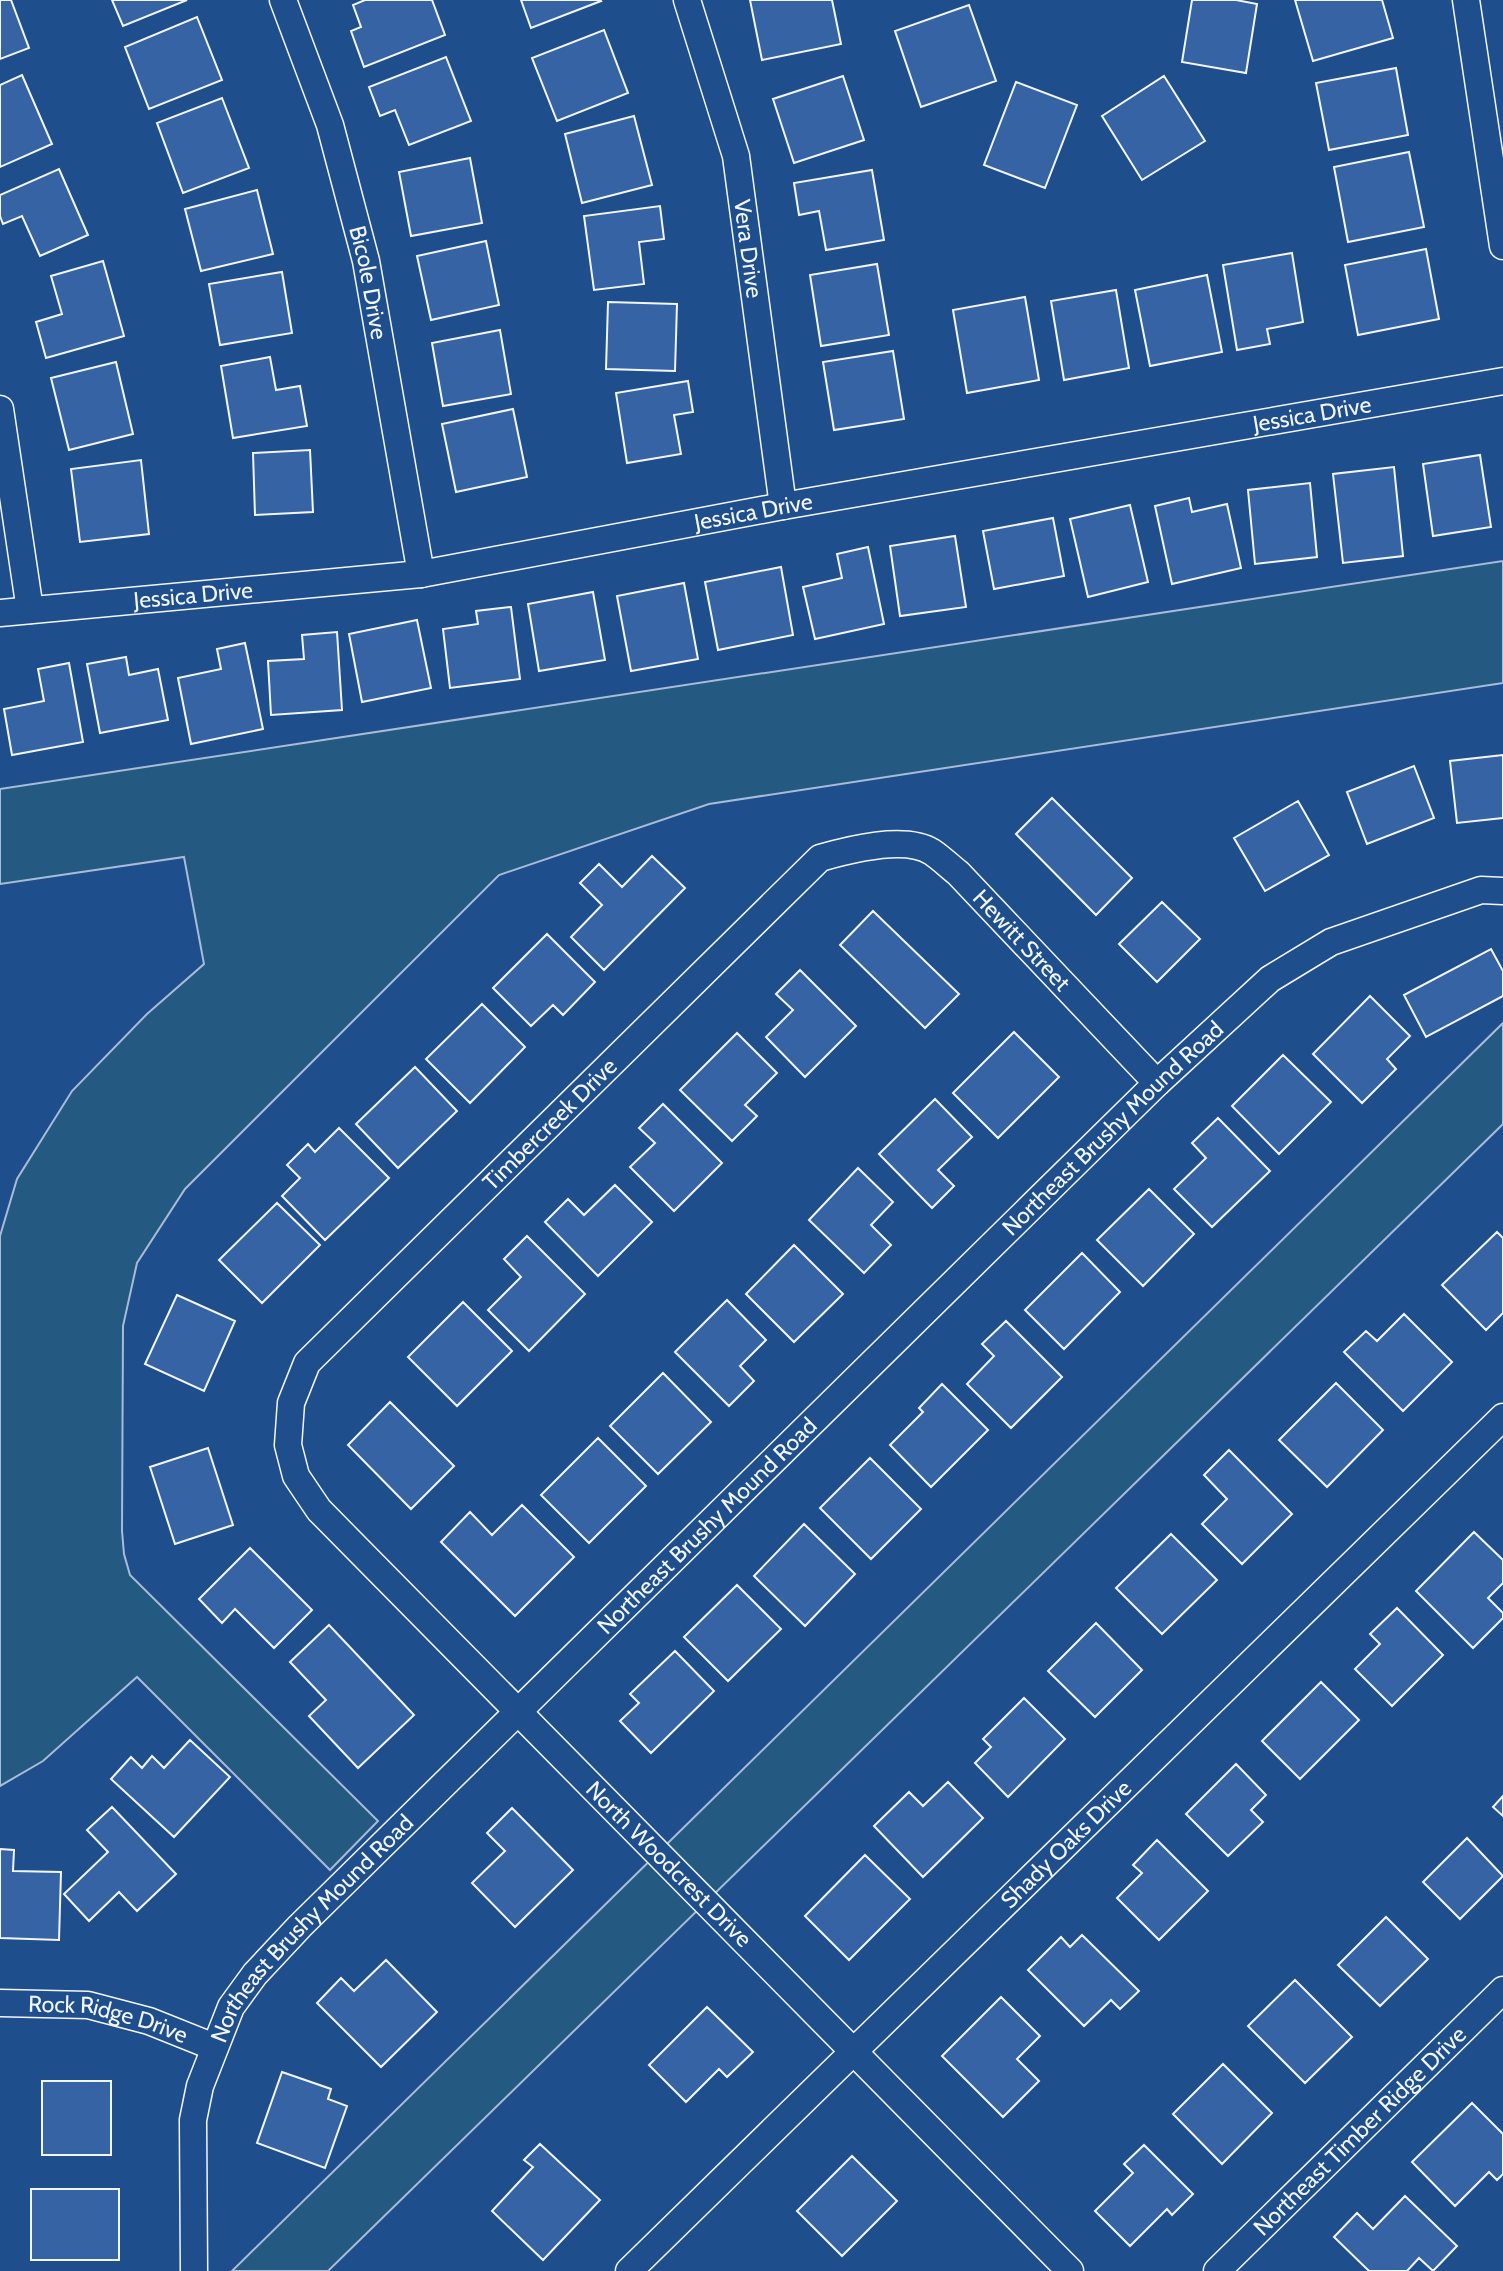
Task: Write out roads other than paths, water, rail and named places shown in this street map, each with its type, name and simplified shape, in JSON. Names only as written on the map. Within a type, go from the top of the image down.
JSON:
[{"type":"street","name":"Bicole Drive","points":[[284,0],[330,125],[366,261],[421,574]]},
{"type":"street","name":"Vera Drive","points":[[687,0],[736,156],[783,506]]},
{"type":"street","points":[[1466,0],[1503,246]]},
{"type":"street","name":"Jessica Drive","points":[[0,613],[421,574],[783,506],[1503,381]]},
{"type":"street","points":[[0,409],[30,610]]},
{"type":"street","name":"Hewitt Street","points":[[863,846],[902,845],[930,850],[958,873],[1157,1083]]},
{"type":"street","name":"Timbercreek Drive","points":[[288,1445],[291,1403],[307,1363],[820,858],[863,846]]},
{"type":"street","name":"Northeast Brushy Mound Road","points":[[194,2271],[193,2120],[200,2086],[231,2007],[255,1974],[300,1926],[1157,1083],[1270,979],[1331,942],[1481,890],[1503,891]]},
{"type":"street","name":"Shady Oaks Drive","points":[[629,2271],[1503,1417]]},
{"type":"street","name":"North Woodcrest Drive","points":[[288,1445],[296,1476],[318,1510],[1070,2271]]},
{"type":"street","name":"Northeast Timber Ridge Drive","points":[[1217,2271],[1503,1990]]},
{"type":"street","name":"Rock Ridge Drive","points":[[0,2003],[88,2005],[149,2021],[214,2046]]}]
